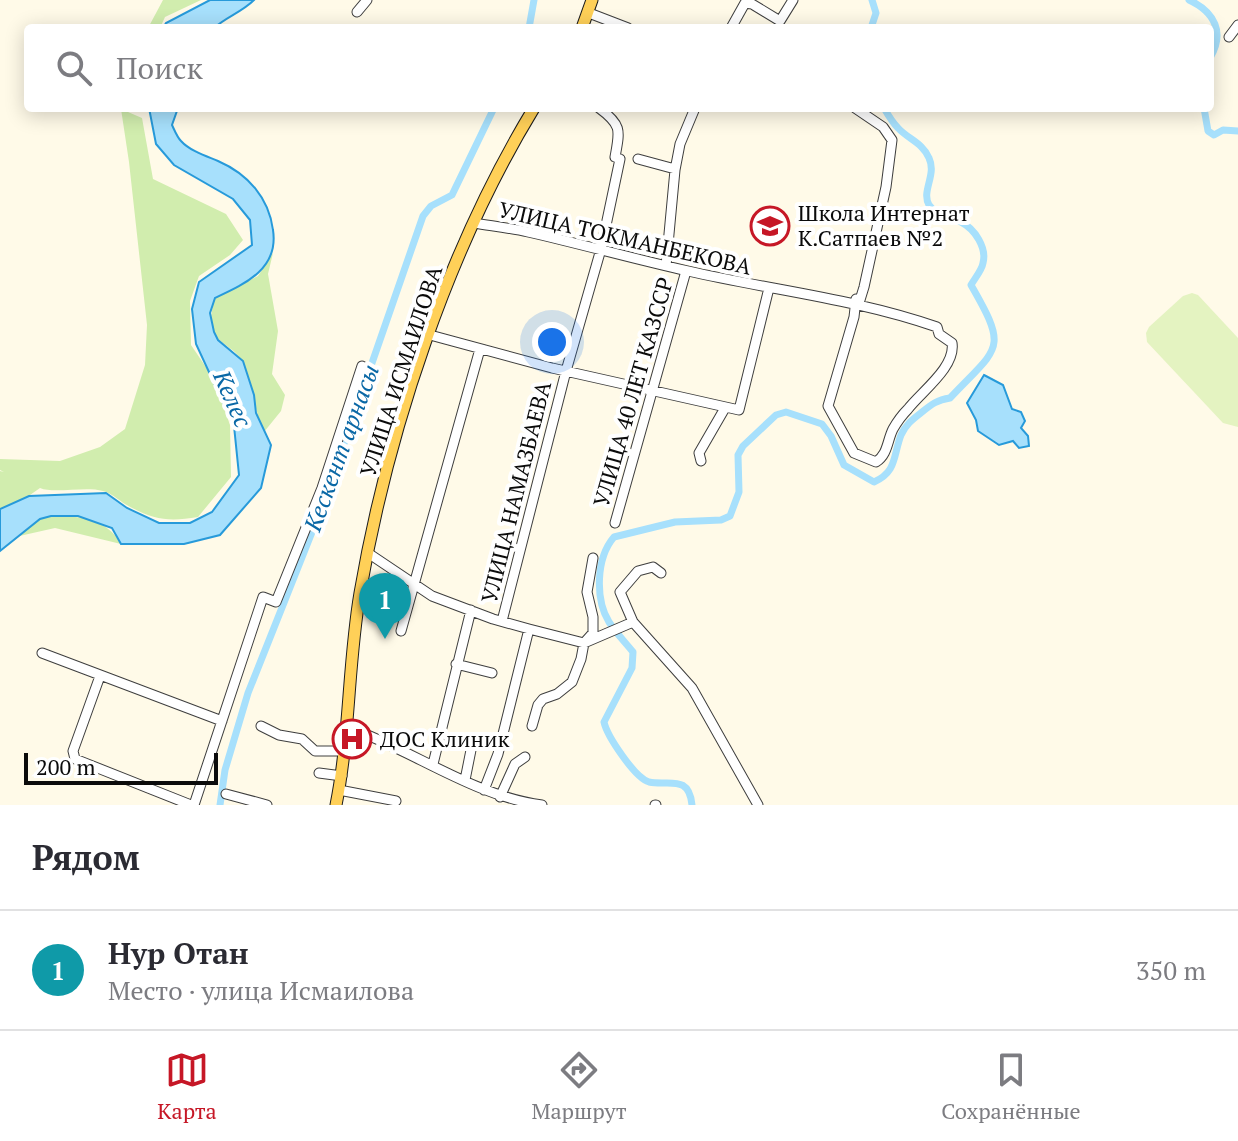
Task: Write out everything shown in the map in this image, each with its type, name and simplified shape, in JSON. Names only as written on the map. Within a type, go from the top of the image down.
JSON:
[{"type":"main road","points":[[584,24],[592,0]]},
{"type":"main road","name":"УЛИЦА ИСМАИЛОВА","points":[[336,805],[345,751],[358,610],[368,553],[406,406],[474,223],[496,173],[532,112]]},
{"type":"street","points":[[357,12],[367,0]]},
{"type":"street","points":[[733,24],[745,3],[780,21],[793,0]]},
{"type":"street","points":[[589,13],[618,24]]},
{"type":"street","points":[[1229,37],[1238,25]]},
{"type":"street","name":"УЛИЦА НАМАЗБАЕВА","points":[[502,621],[566,371],[601,249],[620,159],[615,157],[619,134],[617,125],[605,112]]},
{"type":"street","points":[[666,266],[675,169],[680,144],[693,112]]},
{"type":"street","name":"УЛИЦА ТОКМАНБЕКОВА","points":[[855,302],[860,300],[864,287],[892,140],[883,127],[861,112]]},
{"type":"street","points":[[638,159],[675,169]]},
{"type":"street","name":"УЛИЦА ТОКМАНБЕКОВА","points":[[474,223],[524,231],[686,271],[855,302],[937,327],[939,334],[954,345],[933,385],[911,405],[893,429],[885,454],[876,462],[854,453],[828,406],[854,317],[855,302]]},
{"type":"street","name":"УЛИЦА 40 ЛЕТ КАЗССР","points":[[615,523],[686,271]]},
{"type":"street","name":"УЛИЦА ТОКМАНБЕКОВА","points":[[739,410],[769,288]]},
{"type":"street","name":"УЛИЦА НАМАЗБАЕВА","points":[[430,335],[566,371],[739,410]]},
{"type":"street","points":[[401,631],[480,349]]},
{"type":"street","points":[[100,676],[73,751],[75,759],[192,805],[263,597],[276,602],[322,488],[362,366]]},
{"type":"street","points":[[701,461],[699,453],[725,408]]},
{"type":"street","points":[[368,553],[432,596],[529,629],[584,643],[633,622]]},
{"type":"street","points":[[532,726],[543,699],[557,694],[572,682],[584,643],[594,628],[587,592],[593,558]]},
{"type":"street","points":[[661,573],[653,567],[643,568],[620,592],[633,622],[692,688],[758,805]]},
{"type":"street","points":[[433,764],[471,610]]},
{"type":"street","points":[[484,790],[498,754],[529,629]]},
{"type":"street","points":[[42,653],[222,721]]},
{"type":"street","points":[[456,664],[492,673]]},
{"type":"street","points":[[261,726],[279,735],[302,739],[315,751],[345,751]]},
{"type":"street","points":[[347,727],[500,797],[542,805]]},
{"type":"street","points":[[465,780],[471,750]]},
{"type":"street","points":[[500,797],[515,764],[525,757]]},
{"type":"street","points":[[319,773],[342,776]]},
{"type":"street","points":[[339,790],[396,801]]},
{"type":"street","points":[[226,794],[267,805]]},
{"type":"green space","points":[[163,0],[201,0],[165,17],[162,24],[150,24]]},
{"type":"green space","points":[[121,112],[142,118],[153,179],[226,214],[243,240],[230,255],[199,276],[190,301],[191,345],[214,379],[230,425],[231,477],[198,517],[169,519],[152,516],[103,491],[40,488],[0,516],[0,471],[4,472],[0,470],[0,459],[60,461],[100,447],[125,429],[145,365],[147,325]]},
{"type":"green space","points":[[273,253],[268,274],[278,331],[272,374],[285,395],[281,411],[264,432],[245,366],[240,357],[215,334],[211,314],[215,298],[258,276]]},
{"type":"green space","points":[[1198,295],[1238,338],[1238,427],[1223,423],[1147,342],[1149,327],[1183,296]]},
{"type":"green space","points":[[51,516],[92,520],[108,529],[121,544],[55,528],[15,537],[40,519]]},
{"type":"water","points":[[210,0],[254,0],[220,24],[166,23]]},
{"type":"water","name":"Келес","points":[[150,112],[177,112],[172,125],[180,139],[189,148],[229,166],[248,180],[262,198],[271,218],[273,244],[265,265],[248,281],[215,298],[210,313],[218,340],[243,361],[254,395],[256,413],[271,445],[261,488],[220,535],[184,544],[121,544],[112,528],[78,516],[51,516],[40,519],[0,551],[0,509],[29,496],[106,493],[127,508],[159,523],[190,523],[212,512],[239,475],[234,426],[196,344],[192,309],[199,282],[252,245],[250,220],[233,199],[174,165],[156,144]]},
{"type":"water","points":[[984,375],[1003,385],[1012,409],[1021,412],[1025,421],[1021,428],[1028,436],[1029,446],[1019,448],[1013,441],[999,445],[978,431],[967,403]]},
{"type":"waterway","name":"Кескент арнасы","points":[[530,24],[534,0]]},
{"type":"waterway","points":[[872,0],[876,13],[872,24]]},
{"type":"waterway","points":[[1189,0],[1205,11],[1215,24],[1217,40],[1214,49]]},
{"type":"waterway","name":"Кескент арнасы","points":[[220,805],[225,770],[248,693],[322,507],[423,216],[431,206],[452,195],[492,112]]},
{"type":"waterway","points":[[692,805],[690,795],[682,785],[649,782],[636,773],[616,746],[604,722],[632,668],[633,652],[609,622],[601,602],[601,567],[608,546],[614,537],[675,522],[721,520],[730,516],[739,492],[738,455],[743,446],[776,415],[786,412],[822,424],[844,465],[874,482],[891,468],[907,425],[932,405],[950,398],[979,368],[993,347],[991,323],[971,285],[982,266],[984,257],[981,245],[966,225],[940,214],[929,205],[929,158],[896,126],[887,112]]},
{"type":"waterway","points":[[1205,112],[1208,131],[1214,135],[1223,130],[1238,131]]},
{"type":"place","name":"Школа Интернат К.Сатпаев №2","points":[[770,226]]},
{"type":"place","name":"Нур Отан","points":[[385,639]]},
{"type":"place","name":"ДОС Клиник","points":[[352,739]]}]
